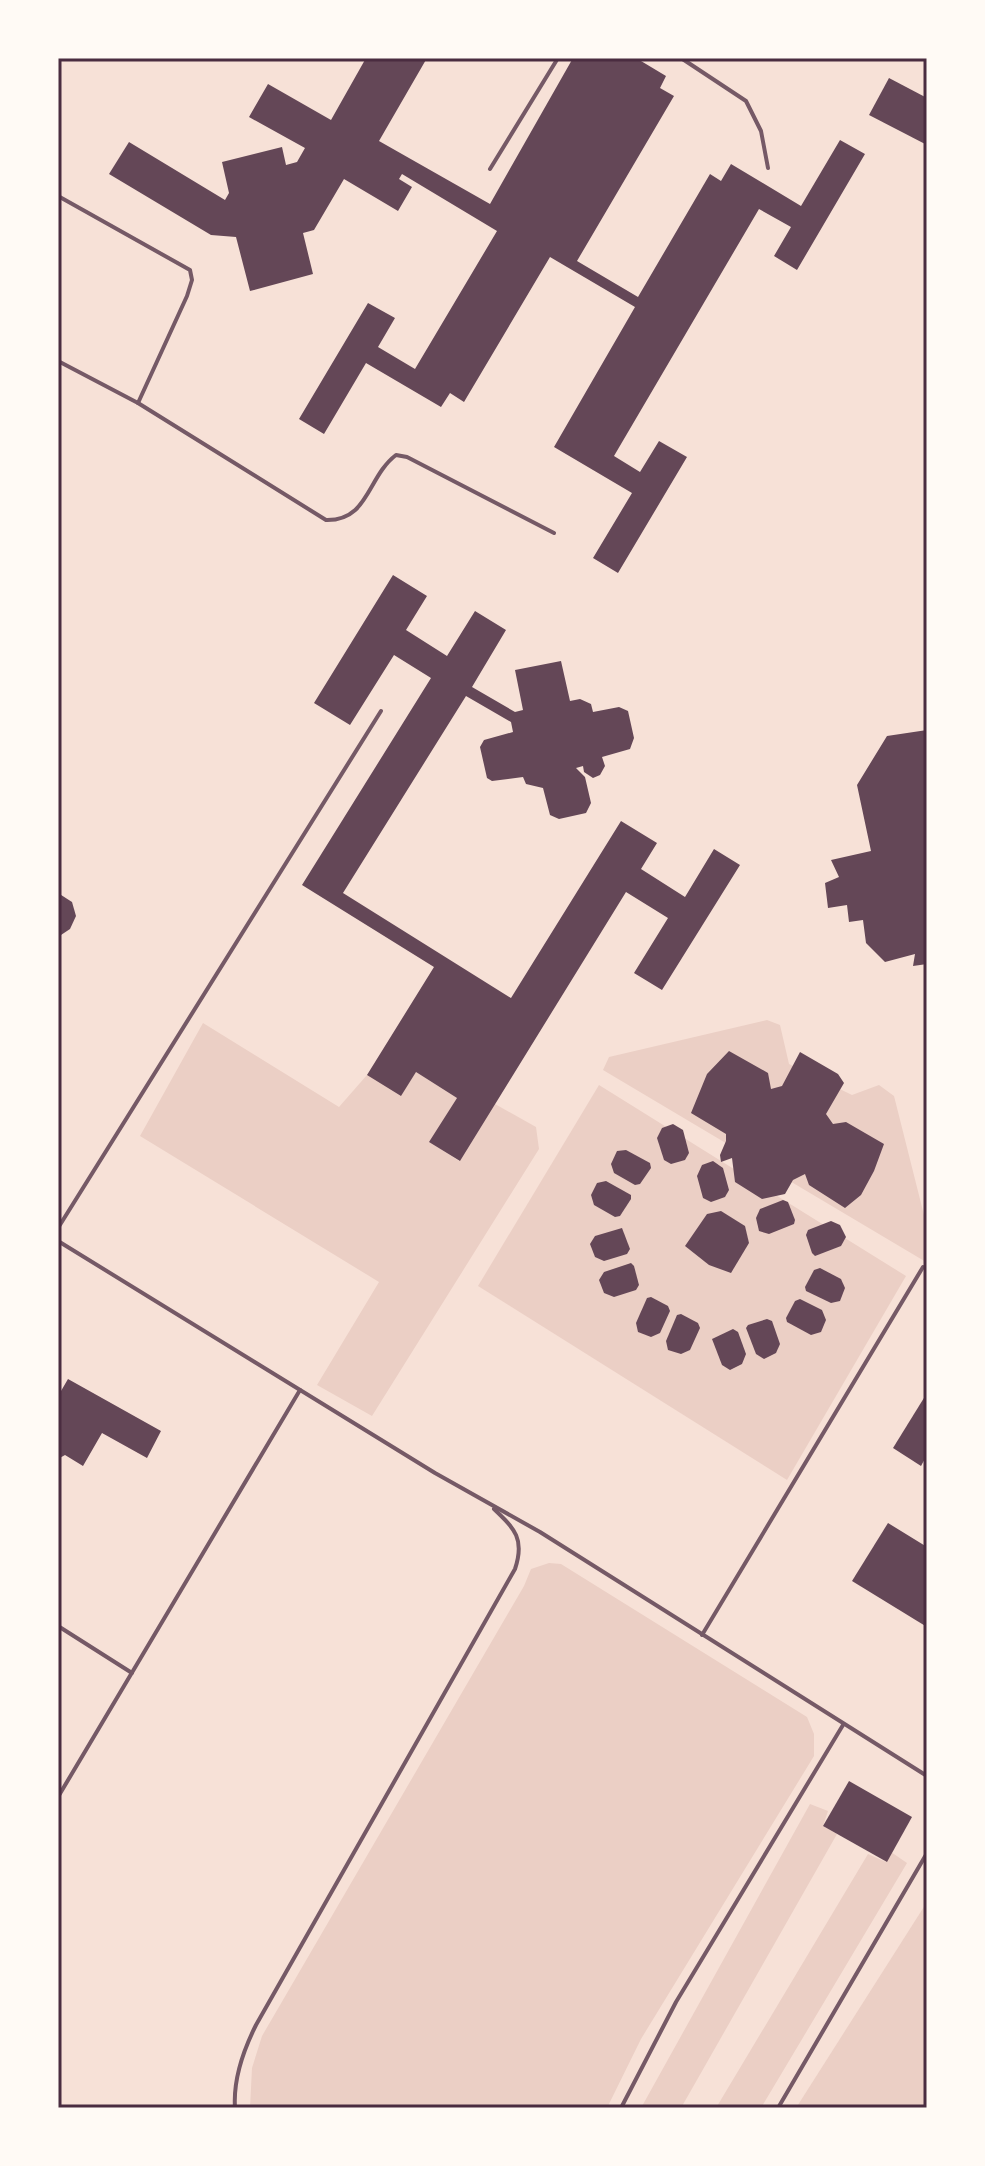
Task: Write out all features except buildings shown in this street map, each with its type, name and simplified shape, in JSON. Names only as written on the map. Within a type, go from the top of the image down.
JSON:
[{"type":"lane","points":[[490,169],[558,58]]},
{"type":"lane","points":[[681,58],[746,101],[761,131],[768,168]]},
{"type":"lane","points":[[58,196],[190,270],[192,280],[187,296],[138,403]]},
{"type":"lane","points":[[58,361],[138,403],[326,520],[340,520],[356,512],[386,462],[396,455],[407,457],[554,533]]},
{"type":"lane","points":[[58,1228],[381,711]]},
{"type":"lane","points":[[58,1241],[491,1506],[540,1532],[927,1776]]},
{"type":"lane","points":[[702,1635],[923,1267]]},
{"type":"lane","points":[[58,1797],[300,1390]]},
{"type":"lane","points":[[235,2108],[234,2093],[243,2052],[256,2025],[515,1569],[520,1541],[511,1525],[491,1506]]},
{"type":"lane","points":[[58,1626],[132,1673]]},
{"type":"lane","points":[[621,2108],[676,2002],[843,1725]]},
{"type":"lane","points":[[778,2108],[927,1853]]},
{"type":"shaded area","points":[[767,1020],[780,1025],[789,1064],[852,1095],[879,1085],[894,1096],[927,1227],[926,1262],[603,1070],[609,1057]]},
{"type":"shaded area","points":[[203,1023],[339,1107],[367,1075],[416,1072],[457,1098],[430,1142],[459,1161],[495,1104],[536,1127],[539,1149],[372,1416],[317,1385],[379,1282],[140,1136]]},
{"type":"shaded area","points":[[599,1085],[906,1276],[787,1480],[478,1286]]},
{"type":"shaded area","points":[[549,1563],[561,1564],[807,1717],[814,1734],[814,1756],[641,2039],[607,2108],[250,2108],[252,2068],[262,2036],[524,1586],[531,1569]]},
{"type":"shaded area","points":[[810,1804],[828,1811],[823,1826],[837,1834],[681,2108],[641,2108]]},
{"type":"shaded area","points":[[891,1852],[907,1863],[761,2108],[716,2108],[868,1854],[886,1862]]},
{"type":"shaded area","points":[[927,1902],[927,2108],[796,2108]]}]
